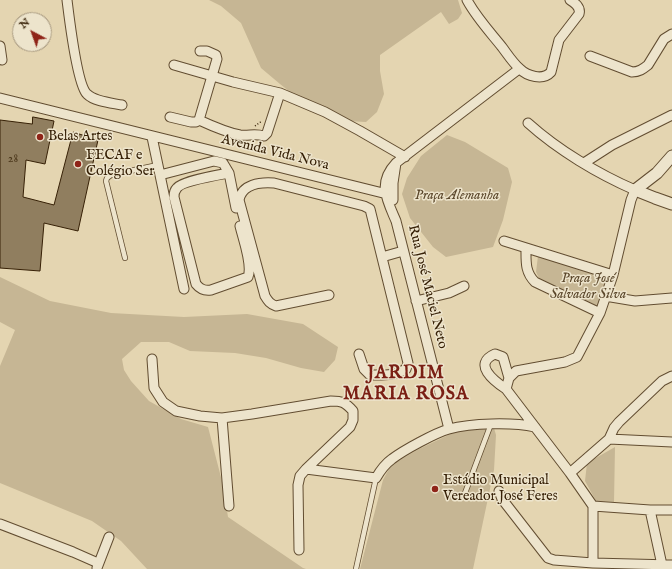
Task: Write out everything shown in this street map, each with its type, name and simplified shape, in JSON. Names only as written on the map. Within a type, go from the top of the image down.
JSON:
[{"type":"street","points":[[67,0],[78,72],[84,91],[92,98],[122,105]]},
{"type":"street","points":[[467,0],[476,14],[519,69],[540,77],[547,76],[552,70],[559,40],[580,11],[578,7],[570,0]]},
{"type":"street","points":[[590,56],[632,72],[636,72],[648,65],[664,39],[672,34]]},
{"type":"street","points":[[0,46],[2,60]]},
{"type":"street","points":[[199,120],[217,59],[216,55],[207,51],[200,51]]},
{"type":"street","points":[[174,65],[233,82],[280,93],[325,112],[405,157]]},
{"type":"street","name":"Rua José Maciel Neto","points":[[449,429],[388,195],[386,177],[396,163],[519,69]]},
{"type":"street","points":[[170,117],[191,122],[196,122],[199,120],[228,132],[241,135],[254,133],[264,136],[267,133],[280,93]]},
{"type":"street","name":"Avenida Vida Nova","points":[[0,98],[388,195]]},
{"type":"street","points":[[584,163],[612,145],[672,115]]},
{"type":"street","points":[[528,123],[555,145],[584,163],[635,190],[672,204]]},
{"type":"street","points":[[152,137],[184,289]]},
{"type":"street","points":[[506,389],[509,378],[516,371],[565,362],[577,357],[600,313],[635,190],[657,173],[672,156]]},
{"type":"street","points":[[160,175],[214,161],[223,163],[229,172],[249,273],[248,277],[244,279],[206,291],[196,284],[174,192],[177,187],[185,183],[229,172]]},
{"type":"street","points":[[329,294],[276,306],[267,300],[239,200],[240,194],[246,188],[261,182],[274,183],[367,207],[372,213],[408,363],[406,369],[401,372],[391,375],[370,375],[364,369],[359,354]]},
{"type":"street","points":[[504,241],[612,275]]},
{"type":"street","points":[[526,248],[526,265],[530,277],[536,282],[600,313]]},
{"type":"street","points":[[382,257],[403,251]]},
{"type":"street","points":[[416,301],[449,293],[464,286]]},
{"type":"street","points":[[605,296],[635,301],[672,298]]},
{"type":"street","points":[[509,378],[503,357],[495,354],[489,356],[486,366],[489,376],[506,389],[570,472],[593,506],[593,563]]},
{"type":"street","points":[[152,359],[154,388],[163,402],[176,411],[200,416],[222,418],[331,401],[342,401],[353,411],[353,420],[350,427],[300,476],[298,485],[299,550]]},
{"type":"street","points":[[570,472],[609,439],[614,428],[619,422],[662,381],[672,376]]},
{"type":"street","points":[[222,418],[230,506]]},
{"type":"street","points":[[306,469],[376,478],[381,470],[392,459],[421,442],[449,429],[480,424],[522,424],[535,427]]},
{"type":"street","points":[[609,439],[672,442]]},
{"type":"street","points":[[499,491],[502,499],[548,558],[554,560],[638,566],[672,565]]},
{"type":"street","points":[[593,506],[672,510]]},
{"type":"street","points":[[650,510],[662,565]]},
{"type":"street","points":[[0,524],[73,552],[98,566],[109,537]]},
{"type":"lane","points":[[125,258],[106,181],[107,178],[111,174],[158,165]]},
{"type":"lane","points":[[465,493],[491,424]]},
{"type":"lane","points":[[356,569],[376,478]]},
{"type":"path","points":[[252,129],[262,121]]},
{"type":"green space","points":[[209,0],[458,0],[462,13],[458,19],[449,24],[441,12],[380,55],[380,71],[384,94],[377,112],[366,122],[347,121],[305,104],[261,68],[241,23],[221,6]]},
{"type":"green space","name":"Praça Alemanha","points":[[447,135],[465,142],[508,168],[512,182],[503,220],[493,247],[446,257],[433,247],[410,218],[402,194],[407,178],[421,156]]},
{"type":"green space","name":"Praça José Salvador Silva","points":[[538,256],[607,278],[598,308],[542,284],[536,272]]},
{"type":"green space","points":[[0,277],[50,301],[111,313],[184,317],[247,314],[303,324],[338,347],[335,360],[324,372],[301,368],[266,358],[235,353],[190,351],[169,342],[141,342],[122,359],[124,370],[131,381],[149,401],[181,419],[208,427],[223,485],[228,517],[306,569],[147,569],[121,541],[92,521],[0,483],[0,366],[15,330],[0,322]]},
{"type":"green space","name":"Estádio Municipal Vereador José Feres","points":[[463,428],[494,428],[496,435],[494,470],[473,569],[360,569],[383,480],[391,465],[419,449]]},
{"type":"green space","points":[[615,447],[614,502],[596,501],[585,481],[587,463]]},
{"type":"building","points":[[33,117],[54,121],[45,164],[26,160],[23,197],[54,205],[73,132],[98,140],[78,231],[44,223],[40,271],[0,268],[0,120],[32,124]]},
{"type":"place","name":"Belas Artes","points":[[40,137]]},
{"type":"place","name":"FECAF e Colégio Ser","points":[[78,164]]},
{"type":"place","name":"Estádio Municipal Vereador José Feres","points":[[435,489]]},
{"type":"district","name":"JARDIM MARIA ROSA","points":[[406,384]]}]
